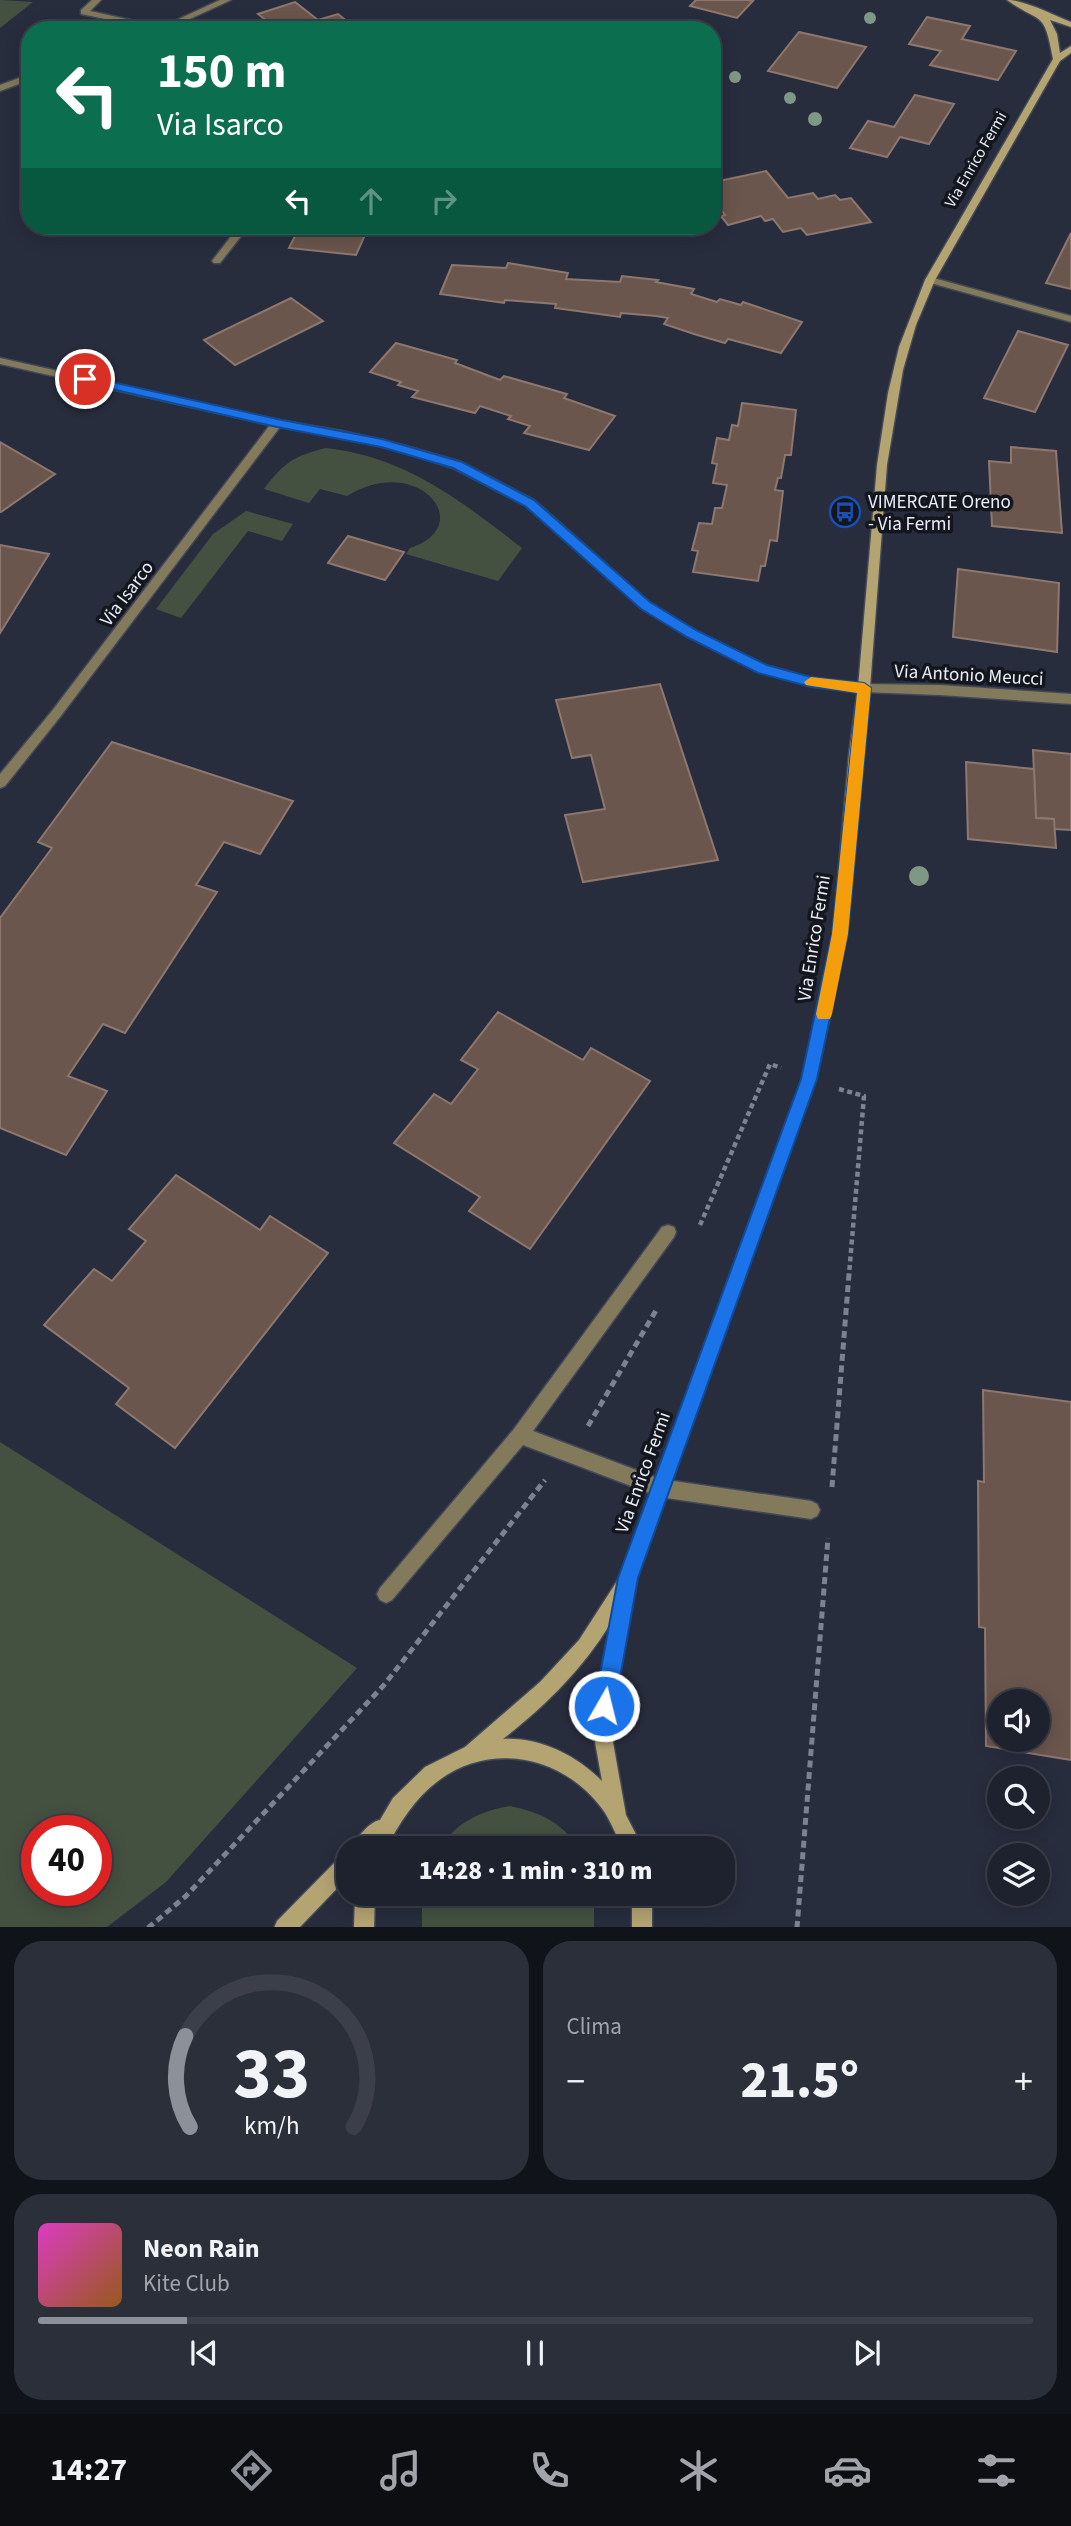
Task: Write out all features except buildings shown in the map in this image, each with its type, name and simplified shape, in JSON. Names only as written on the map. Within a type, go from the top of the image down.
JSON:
[{"type":"street","points":[[97,0],[84,12],[125,21]]},
{"type":"street","points":[[180,21],[227,0]]},
{"type":"street","points":[[1011,0],[1071,25]]},
{"type":"street","points":[[1033,0],[1050,23],[1057,59]]},
{"type":"street","name":"Via Enrico Fermi","points":[[617,1815],[604,1742],[604,1706],[628,1578],[809,1079],[840,934],[888,415],[903,345],[914,310],[930,280],[1057,59],[1071,49]]},
{"type":"street","points":[[0,88],[21,80]]},
{"type":"street","points":[[217,261],[237,235]]},
{"type":"street","points":[[930,280],[1071,319]]},
{"type":"street","points":[[0,361],[402,448],[457,465],[530,503],[646,605],[691,634],[763,669],[811,682],[864,688]]},
{"type":"street","name":"Via Isarco","points":[[0,783],[56,714],[277,423]]},
{"type":"street","name":"Via Antonio Meucci","points":[[864,688],[1071,699]]},
{"type":"street","points":[[386,1594],[520,1435],[668,1232]]},
{"type":"street","points":[[520,1435],[660,1488],[811,1510]]},
{"type":"street","name":"Via Enrico Fermi","points":[[467,1754],[515,1719],[546,1690],[586,1644],[628,1578]]},
{"type":"street","points":[[372,1836],[410,1790],[453,1759],[493,1748],[513,1748],[553,1758],[582,1775],[598,1790],[617,1815],[627,1836]]},
{"type":"street","points":[[380,1836],[389,1817]]},
{"type":"street","points":[[284,1927],[336,1876]]},
{"type":"street","points":[[364,1927],[365,1906]]},
{"type":"street","points":[[642,1906],[642,1927]]},
{"type":"green space","points":[[0,0],[33,2],[0,28]]},
{"type":"green space","points":[[326,448],[355,453],[407,471],[454,498],[522,548],[498,581],[406,554],[410,548],[430,537],[439,524],[439,510],[431,497],[416,487],[396,482],[373,485],[347,496],[320,489],[309,503],[264,489],[290,462]]},
{"type":"green space","points":[[246,511],[293,524],[282,541],[248,531],[181,618],[156,609],[213,534]]},
{"type":"green space","points":[[0,1442],[357,1668],[166,1882],[107,1927],[0,1927]]},
{"type":"green space","points":[[510,1806],[531,1811],[557,1825],[569,1836],[449,1836],[470,1819]]},
{"type":"green space","points":[[422,1906],[594,1906],[594,1927],[422,1927]]},
{"type":"slow traffic","points":[[811,682],[864,688],[855,754],[840,934],[824,1014]]},
{"type":"place","name":"VIMERCATE Oreno - Via Fermi","points":[[845,512]]},
{"type":"route","points":[[85,379],[277,423],[382,443],[457,465],[530,503],[646,605],[691,634],[763,669],[811,682],[864,688],[855,754],[840,934],[809,1079],[628,1578],[604,1706]]}]
